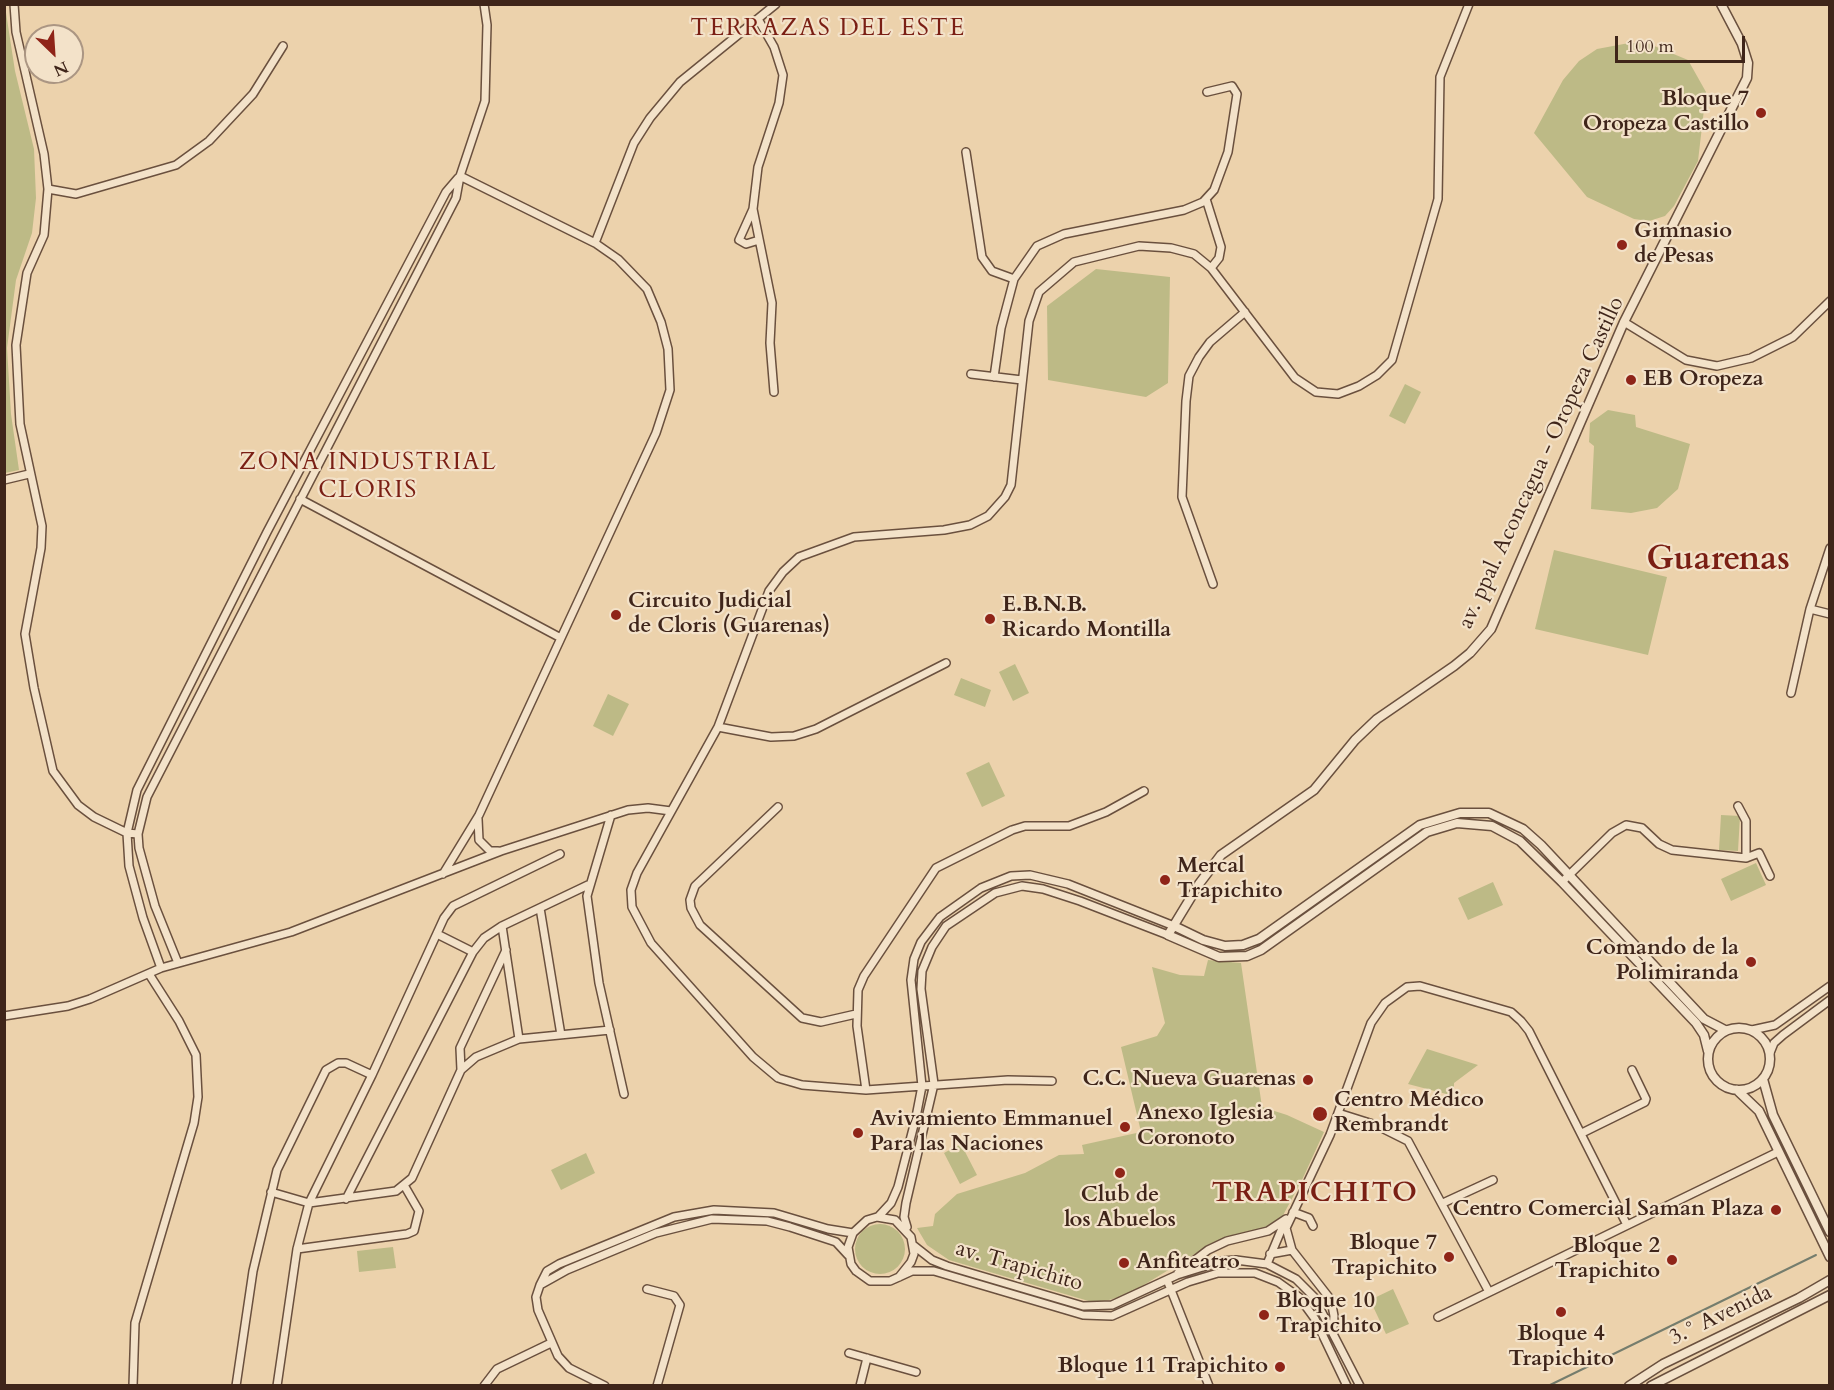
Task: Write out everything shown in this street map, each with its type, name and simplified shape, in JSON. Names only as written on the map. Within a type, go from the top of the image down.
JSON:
[{"type":"street","points":[[14,4],[16,32],[44,154],[48,189],[44,235],[27,273],[16,345],[20,424],[42,526],[25,634],[34,688],[53,771],[78,805],[94,817],[127,833],[138,834]]},
{"type":"street","points":[[178,963],[146,878],[138,834],[147,797],[456,198],[460,176],[485,101],[487,25],[484,4]]},
{"type":"street","points":[[594,243],[634,143],[650,118],[680,82],[776,4]]},
{"type":"street","points":[[1052,1081],[1008,1080],[866,1090],[802,1084],[778,1078],[767,1070],[651,943],[632,907],[631,890],[637,873],[718,727],[770,591],[799,557],[854,537],[944,530],[970,525],[988,516],[1011,485],[1029,321],[1039,292],[1074,262],[1139,246],[1171,248],[1194,254],[1211,268],[1295,378],[1316,392],[1338,394],[1359,386],[1377,375],[1392,360],[1438,199],[1440,77],[1469,4]]},
{"type":"street","name":"av. ppal. Aconcagua - Oropeza Castillo","points":[[1168,935],[1199,884],[1221,855],[1314,790],[1355,740],[1377,719],[1454,666],[1483,640],[1491,629],[1624,322],[1748,78],[1748,63],[1742,44],[1721,4]]},
{"type":"street","points":[[758,19],[774,47],[783,75],[779,103],[758,167],[753,209],[739,240],[747,244],[759,240]]},
{"type":"street","points":[[48,189],[76,194],[176,165],[209,141],[253,94],[282,46]]},
{"type":"street","points":[[994,377],[1001,328],[1014,279],[1024,261],[1037,246],[1046,240],[1184,210],[1206,199],[1214,190],[1228,152],[1237,94],[1232,86],[1207,92]]},
{"type":"street","points":[[966,152],[982,257],[992,271],[1014,279]]},
{"type":"street","points":[[443,874],[479,814],[559,637],[656,433],[670,390],[668,349],[647,289],[618,259],[594,243],[460,176]]},
{"type":"street","points":[[161,968],[129,867],[127,833],[137,790],[267,532],[446,192],[460,176]]},
{"type":"street","points":[[1206,199],[1221,247],[1219,258],[1211,268]]},
{"type":"street","points":[[753,209],[772,303],[770,343],[774,392]]},
{"type":"street","points":[[1624,322],[1686,360],[1717,366],[1751,358],[1793,337],[1830,301]]},
{"type":"street","points":[[1212,584],[1182,496],[1189,376],[1210,342],[1245,312]]},
{"type":"street","points":[[971,374],[1022,380]]},
{"type":"street","points":[[4,480],[29,474]]},
{"type":"street","points":[[300,499],[559,637]]},
{"type":"street","points":[[1791,693],[1810,609],[1830,548]]},
{"type":"street","points":[[1810,609],[1830,614]]},
{"type":"street","points":[[718,727],[771,737],[794,736],[816,729],[946,663]]},
{"type":"street","points":[[866,1090],[856,1014],[858,990],[864,976],[936,868],[1006,832],[1025,826],[1069,826],[1106,812],[1144,791]]},
{"type":"street","points":[[1737,806],[1746,821],[1746,858]]},
{"type":"street","points":[[778,807],[695,886],[690,900],[691,908],[700,925],[802,1018],[821,1022],[856,1014]]},
{"type":"street","points":[[4,1016],[68,1006],[161,968],[291,932],[501,851],[611,815],[648,808],[671,811]]},
{"type":"street","points":[[849,1256],[853,1233],[891,1203],[898,1187],[922,1086],[911,980],[914,959],[931,927],[961,900],[981,888],[1011,876],[1044,876],[1174,926],[1203,940],[1226,946],[1243,945],[1259,939],[1420,825],[1460,813],[1489,813],[1509,820],[1523,829],[1570,874],[1704,1019],[1725,1030]]},
{"type":"street","points":[[479,814],[479,840],[490,851],[501,851]]},
{"type":"street","points":[[611,815],[588,885],[587,896],[599,983],[624,1094]]},
{"type":"street","points":[[899,1277],[911,1262],[914,1245],[904,1217],[934,1084],[921,989],[922,971],[932,947],[946,926],[979,902],[1007,888],[1033,887],[1080,901],[1219,957],[1234,958],[1254,953],[1413,840],[1442,826],[1457,823],[1477,823],[1507,832],[1520,841],[1696,1023],[1704,1035],[1711,1074],[1722,1085],[1737,1090],[1759,1111],[1830,1257]]},
{"type":"street","points":[[1562,882],[1612,833],[1626,825],[1641,828],[1659,844],[1672,850],[1746,858],[1759,853],[1770,876]]},
{"type":"street","points":[[277,1386],[297,1249],[309,1203],[372,1075],[437,934],[453,906],[560,854]]},
{"type":"street","points":[[346,1199],[473,952],[484,938],[502,926],[588,885]]},
{"type":"street","points":[[540,908],[561,1035]]},
{"type":"street","points":[[502,926],[519,1039]]},
{"type":"street","points":[[437,934],[473,952]]},
{"type":"street","points":[[461,1070],[460,1048],[506,950]]},
{"type":"street","points":[[133,1386],[135,1323],[191,1134],[198,1097],[196,1055],[149,974]]},
{"type":"street","points":[[1270,1254],[1292,1250],[1287,1228],[1338,1113],[1371,1023],[1385,1003],[1407,987],[1420,986],[1511,1012],[1516,1016],[1529,1031],[1627,1226]]},
{"type":"street","points":[[1752,1030],[1775,1025],[1830,986]]},
{"type":"street","points":[[1737,1090],[1751,1088],[1763,1079],[1769,1067],[1770,1053],[1774,1043],[1830,1000]]},
{"type":"street","points":[[1708,1051],[1718,1035],[1725,1030],[1743,1027],[1752,1030],[1766,1042],[1770,1053]]},
{"type":"street","points":[[271,1192],[309,1203],[396,1191],[404,1185],[417,1167],[461,1070],[476,1057],[519,1039],[610,1030]]},
{"type":"street","points":[[236,1386],[253,1271],[277,1170],[326,1070],[338,1063],[346,1063],[372,1075]]},
{"type":"street","points":[[1582,1133],[1645,1102],[1632,1070]]},
{"type":"street","points":[[1763,1079],[1773,1115],[1830,1232]]},
{"type":"street","points":[[1338,1113],[1376,1125],[1408,1141],[1489,1292]]},
{"type":"street","points":[[1438,1317],[1778,1152]]},
{"type":"street","points":[[1443,1203],[1493,1180]]},
{"type":"street","points":[[297,1249],[407,1234],[414,1231],[419,1211],[404,1185]]},
{"type":"street","points":[[605,1386],[569,1368],[551,1343],[538,1310],[536,1297],[547,1271],[652,1225],[693,1213],[714,1210],[758,1211],[853,1233]]},
{"type":"street","points":[[1177,1275],[1208,1250],[1227,1241],[1268,1232],[1293,1212]]},
{"type":"street","points":[[1293,1212],[1309,1218],[1313,1226]]},
{"type":"street","points":[[876,1217],[894,1220],[907,1230]]},
{"type":"street","points":[[540,1285],[567,1270],[656,1233],[712,1219],[767,1221],[836,1242],[849,1256],[856,1271],[870,1281],[890,1281],[912,1271],[934,1271],[1002,1290],[1059,1310],[1092,1316],[1112,1316],[1171,1290],[1228,1271],[1255,1273],[1290,1289],[1306,1306],[1347,1386]]},
{"type":"street","points":[[1267,1264],[1286,1219]]},
{"type":"street","name":"av. Trapichito","points":[[914,1245],[932,1260],[967,1273],[1083,1306],[1112,1305],[1177,1275],[1222,1261],[1236,1260],[1267,1264],[1285,1272],[1306,1288],[1333,1329],[1360,1386]]},
{"type":"street","name":"av. Trapichito","points":[[1292,1250],[1331,1300],[1334,1316],[1333,1329]]},
{"type":"street","points":[[1167,1280],[1209,1386]]},
{"type":"street","name":"3.° Avenida","points":[[1629,1386],[1664,1364],[1799,1298],[1830,1280]]},
{"type":"street","points":[[647,1289],[674,1296],[680,1305],[657,1386]]},
{"type":"street","name":"3.° Avenida","points":[[1651,1386],[1830,1295]]},
{"type":"street","points":[[484,1386],[497,1369],[551,1343]]},
{"type":"street","points":[[849,1353],[916,1372]]},
{"type":"street","points":[[860,1386],[867,1358]]},
{"type":"shaded area","points":[[5,6],[15,71],[34,149],[36,198],[32,233],[16,280],[7,348],[11,414],[19,470],[5,473]]},
{"type":"shaded area","points":[[1629,43],[1647,43],[1688,60],[1706,92],[1698,161],[1674,206],[1665,216],[1649,221],[1634,219],[1587,197],[1534,133],[1563,80],[1579,61],[1597,49]]},
{"type":"shaded area","points":[[1096,269],[1170,277],[1168,383],[1146,397],[1048,380],[1047,306]]},
{"type":"shaded area","points":[[1405,384],[1421,392],[1405,424],[1389,416]]},
{"type":"shaded area","points":[[1608,410],[1635,415],[1636,427],[1690,444],[1678,489],[1657,508],[1631,513],[1591,509],[1594,446],[1589,442],[1590,423]]},
{"type":"shaded area","points":[[1554,550],[1667,577],[1648,655],[1535,629]]},
{"type":"shaded area","points":[[1015,664],[1029,693],[1013,701],[999,672]]},
{"type":"shaded area","points":[[961,678],[991,690],[985,707],[954,695]]},
{"type":"shaded area","points":[[608,694],[629,704],[613,736],[593,726]]},
{"type":"shaded area","points":[[989,762],[1005,796],[982,807],[966,773]]},
{"type":"shaded area","points":[[1721,815],[1740,816],[1738,851],[1719,850]]},
{"type":"shaded area","points":[[1756,863],[1766,885],[1731,901],[1721,879]]},
{"type":"shaded area","points":[[1493,882],[1503,905],[1468,920],[1458,898]]},
{"type":"shaded area","points":[[1208,960],[1241,963],[1262,1107],[1287,1115],[1324,1132],[1281,1219],[1274,1226],[1224,1240],[1198,1252],[1129,1294],[1092,1302],[949,1260],[927,1245],[917,1228],[933,1226],[935,1214],[957,1194],[1025,1173],[1059,1155],[1084,1154],[1082,1145],[1141,1132],[1121,1047],[1157,1036],[1165,1023],[1152,967],[1180,975],[1204,976]]},
{"type":"shaded area","points":[[1427,1049],[1478,1065],[1454,1083],[1454,1096],[1408,1084]]},
{"type":"shaded area","points":[[961,1144],[977,1175],[960,1184],[944,1153]]},
{"type":"shaded area","points":[[586,1153],[595,1173],[561,1190],[551,1170]]},
{"type":"shaded area","points":[[885,1224],[898,1231],[904,1239],[904,1259],[898,1267],[890,1273],[875,1274],[862,1267],[856,1259],[855,1244],[862,1231],[870,1225]]},
{"type":"shaded area","points":[[393,1247],[396,1268],[359,1272],[357,1251]]},
{"type":"shaded area","points":[[1393,1289],[1409,1324],[1386,1334],[1370,1300]]},
{"type":"waterway","points":[[1548,1386],[1816,1255]]},
{"type":"place","name":"Bloque 7 Oropeza Castillo","points":[[1761,113]]},
{"type":"place","name":"Gimnasio de Pesas","points":[[1622,245]]},
{"type":"place","name":"EB Oropeza","points":[[1631,380]]},
{"type":"place","name":"Circuito Judicial de Cloris (Guarenas)","points":[[616,615]]},
{"type":"place","name":"E.B.N.B. Ricardo Montilla","points":[[990,619]]},
{"type":"place","name":"Mercal Trapichito","points":[[1165,880]]},
{"type":"place","name":"Comando de la Polimiranda","points":[[1751,962]]},
{"type":"place","name":"C.C. Nueva Guarenas","points":[[1308,1080]]},
{"type":"place","name":"Centro Médico Rembrandt","points":[[1320,1114]]},
{"type":"place","name":"Anexo Iglesia Coronoto","points":[[1125,1127]]},
{"type":"place","name":"Avivamiento Emmanuel Para las Naciones","points":[[858,1133]]},
{"type":"place","name":"Club de los Abuelos","points":[[1120,1173]]},
{"type":"place","name":"Centro Comercial Saman Plaza","points":[[1776,1210]]},
{"type":"place","name":"Bloque 7 Trapichito","points":[[1449,1257]]},
{"type":"place","name":"Bloque 2 Trapichito","points":[[1672,1260]]},
{"type":"place","name":"Anfiteatro","points":[[1124,1263]]},
{"type":"place","name":"Bloque 4 Trapichito","points":[[1561,1312]]},
{"type":"place","name":"Bloque 10 Trapichito","points":[[1264,1315]]},
{"type":"place","name":"Bloque 11 Trapichito","points":[[1280,1367]]},
{"type":"district","name":"TERRAZAS DEL ESTE","points":[[828,29]]},
{"type":"district","name":"ZONA INDUSTRIAL CLORIS","points":[[368,477]]},
{"type":"district","name":"Guarenas","points":[[1718,561]]},
{"type":"district","name":"TRAPICHITO","points":[[1315,1195]]}]
